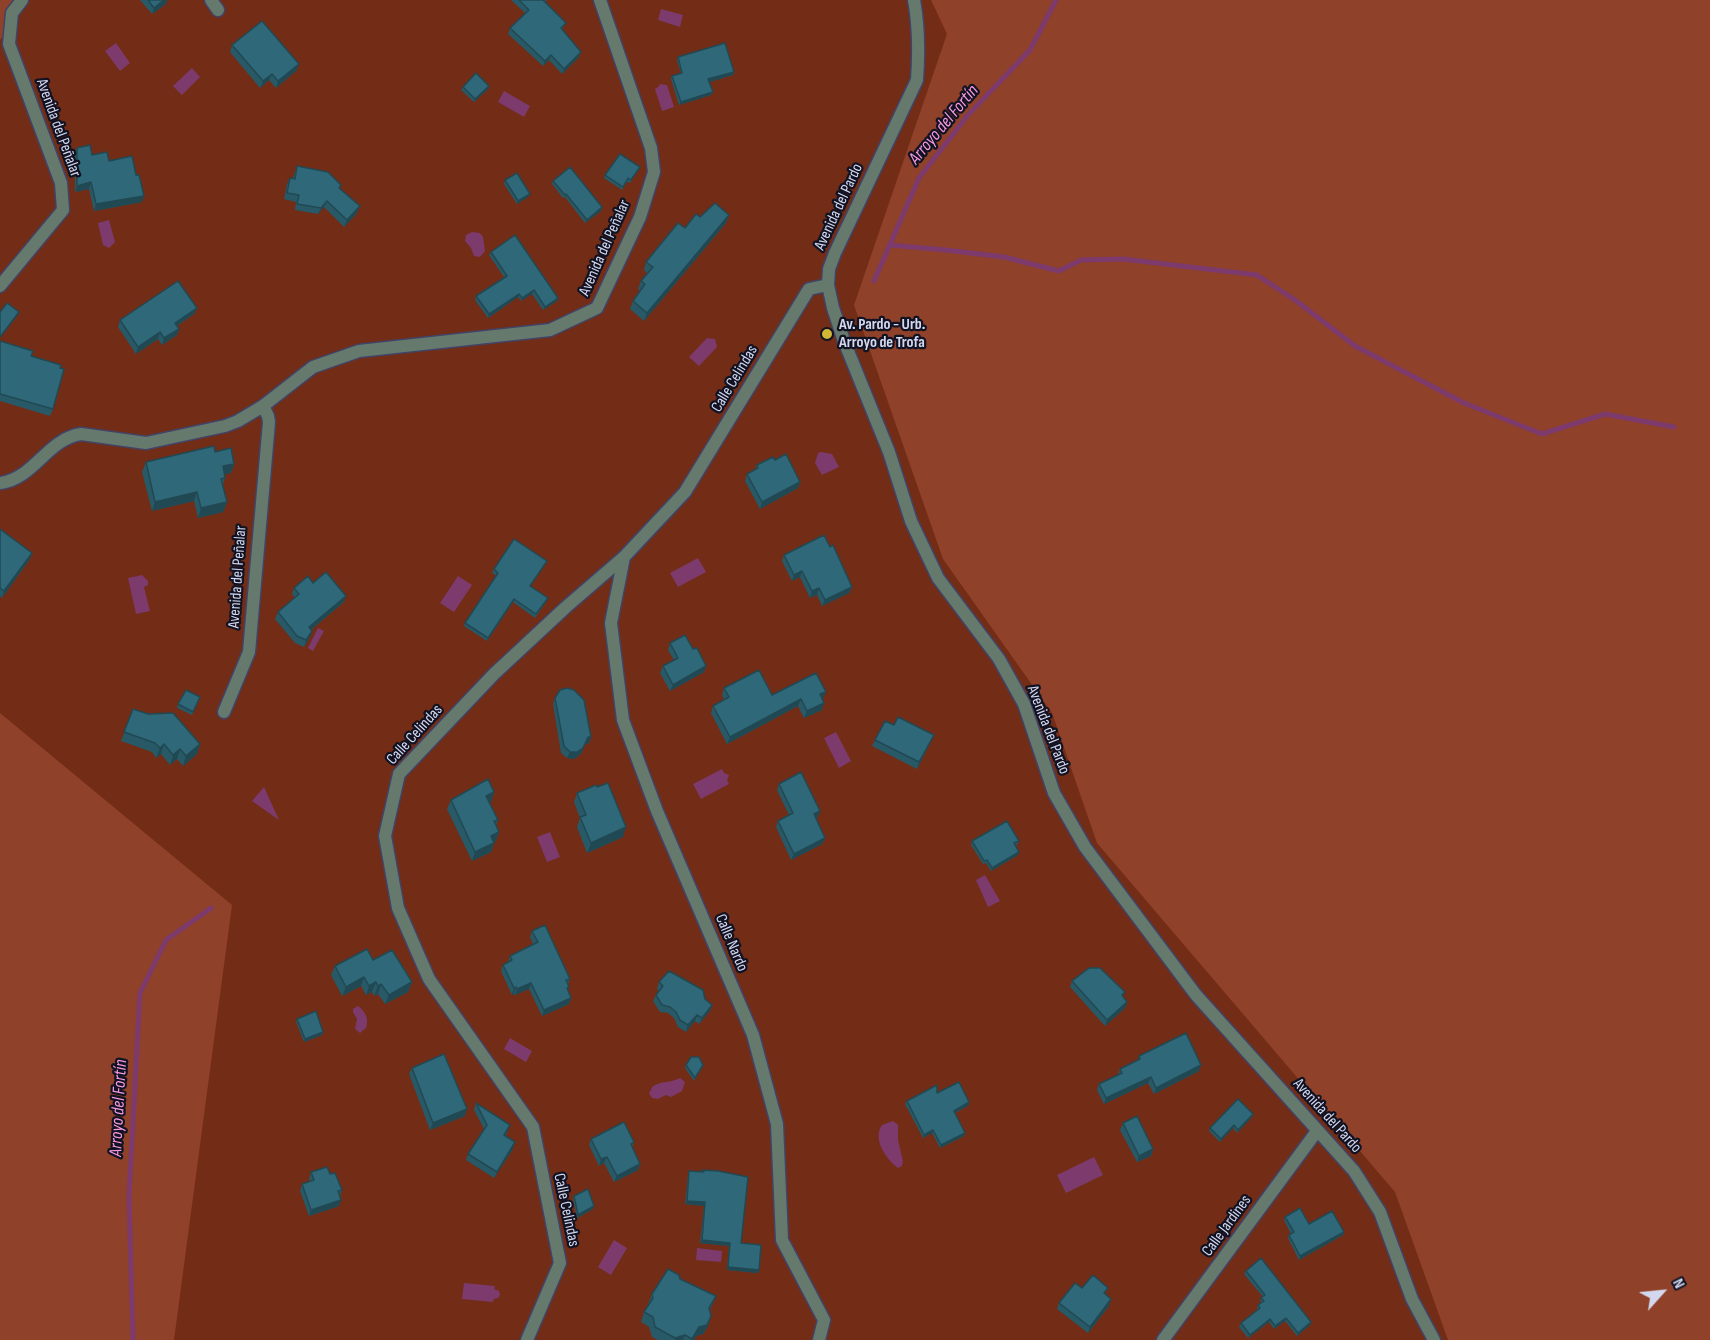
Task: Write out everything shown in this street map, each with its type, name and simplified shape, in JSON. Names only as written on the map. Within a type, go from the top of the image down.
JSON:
[{"type":"street","name":"Avenida del Peñalar","points":[[0,286],[63,210],[62,183],[9,44],[12,13],[22,0]]},
{"type":"street","name":"Avenida del Peñalar","points":[[0,483],[20,476],[58,443],[73,436],[81,434],[135,442],[153,442],[225,426],[263,406],[313,367],[359,351],[550,330],[597,308],[640,217],[654,172],[651,148],[600,0]]},
{"type":"street","name":"Avenida del Pardo","points":[[914,0],[919,50],[916,80],[835,253],[829,269],[828,285],[844,341],[889,452],[911,521],[938,578],[999,659],[1024,704],[1054,793],[1085,847],[1196,995],[1354,1171],[1380,1212],[1412,1299],[1434,1340]]},
{"type":"street","name":"Calle Celindas","points":[[527,1340],[560,1263],[532,1127],[429,979],[398,908],[385,836],[399,774],[494,674],[624,557],[685,492],[808,289],[828,285]]},
{"type":"street","name":"Avenida del Peñalar","points":[[224,712],[249,652],[268,422],[263,406]]},
{"type":"street","name":"Calle Nardo","points":[[624,557],[611,622],[623,720],[657,811],[753,1035],[777,1124],[782,1240],[824,1320],[819,1340]]},
{"type":"street","name":"Calle Jardines","points":[[1163,1340],[1317,1131]]},
{"type":"shaded area","points":[[0,0],[1710,0],[1710,1340],[0,1340]]},
{"type":"shaded area","points":[[0,0],[29,0],[0,40]]},
{"type":"shaded area","points":[[931,0],[1710,0],[1710,1340],[1448,1340],[1395,1192],[1097,843],[1052,713],[943,559],[854,305],[947,34]]},
{"type":"shaded area","points":[[661,9],[683,15],[680,27],[658,20]]},
{"type":"shaded area","points":[[116,43],[130,63],[120,71],[105,51]]},
{"type":"shaded area","points":[[192,68],[200,77],[182,95],[173,86]]},
{"type":"shaded area","points":[[660,84],[667,85],[674,107],[662,111],[655,89]]},
{"type":"shaded area","points":[[504,91],[530,106],[524,117],[498,102]]},
{"type":"shaded area","points":[[109,220],[115,242],[109,248],[103,245],[98,223]]},
{"type":"shaded area","points":[[472,232],[480,233],[483,237],[485,251],[480,257],[474,256],[465,241],[466,235]]},
{"type":"shaded area","points":[[707,338],[715,339],[717,347],[699,366],[689,357]]},
{"type":"shaded area","points":[[818,453],[832,454],[839,467],[822,475],[815,463]]},
{"type":"shaded area","points":[[698,558],[706,572],[678,587],[670,573]]},
{"type":"shaded area","points":[[142,575],[148,581],[148,585],[144,587],[150,611],[136,614],[128,578]]},
{"type":"shaded area","points":[[458,576],[472,585],[454,612],[440,603]]},
{"type":"shaded area","points":[[318,628],[324,631],[313,651],[308,648]]},
{"type":"shaded area","points":[[0,713],[232,905],[174,1340],[0,1340]]},
{"type":"shaded area","points":[[836,732],[851,761],[839,768],[824,738]]},
{"type":"shaded area","points":[[722,769],[729,775],[727,780],[729,784],[701,799],[693,784]]},
{"type":"shaded area","points":[[264,787],[279,820],[252,801]]},
{"type":"shaded area","points":[[550,832],[560,857],[547,862],[537,837]]},
{"type":"shaded area","points":[[985,875],[1000,901],[988,907],[976,880]]},
{"type":"shaded area","points":[[358,1006],[367,1019],[366,1028],[360,1033],[355,1029],[357,1019],[353,1012],[353,1009]]},
{"type":"shaded area","points":[[510,1038],[532,1051],[526,1062],[504,1049]]},
{"type":"shaded area","points":[[680,1078],[685,1082],[682,1091],[671,1097],[666,1095],[658,1099],[652,1098],[649,1093],[653,1086]]},
{"type":"shaded area","points":[[893,1121],[898,1125],[898,1140],[903,1161],[902,1166],[898,1168],[885,1154],[879,1136],[882,1125]]},
{"type":"shaded area","points":[[1094,1157],[1103,1175],[1066,1193],[1057,1175]]},
{"type":"shaded area","points":[[614,1240],[627,1248],[611,1275],[598,1267]]},
{"type":"shaded area","points":[[697,1248],[722,1251],[721,1262],[696,1260]]},
{"type":"shaded area","points":[[464,1283],[495,1286],[494,1289],[499,1291],[500,1295],[493,1302],[462,1299]]},
{"type":"building","points":[[148,0],[164,0],[154,8]]},
{"type":"building","points":[[519,0],[543,0],[566,23],[561,28],[581,52],[564,69],[551,55],[545,61],[510,28],[529,10]]},
{"type":"building","points":[[262,21],[299,64],[278,81],[272,74],[263,81],[232,45]]},
{"type":"building","points":[[725,43],[734,72],[708,79],[713,92],[681,102],[672,76],[682,73],[678,57]]},
{"type":"building","points":[[476,73],[489,86],[475,99],[463,87]]},
{"type":"building","points":[[90,145],[92,155],[107,152],[109,161],[132,156],[144,196],[96,204],[91,182],[77,186],[77,148]]},
{"type":"building","points":[[620,154],[640,167],[631,180],[628,178],[623,187],[605,175]]},
{"type":"building","points":[[297,166],[328,172],[341,185],[339,188],[360,206],[347,220],[327,201],[321,208],[297,204],[299,195],[287,193],[290,178],[295,179]]},
{"type":"building","points":[[570,167],[602,207],[587,220],[553,181]]},
{"type":"building","points":[[517,173],[530,194],[518,201],[505,180]]},
{"type":"building","points":[[715,203],[729,215],[647,313],[633,301],[645,284],[641,281],[653,267],[646,262],[678,223],[685,228],[696,214],[700,217]]},
{"type":"building","points":[[515,235],[558,298],[545,307],[534,290],[522,298],[519,294],[489,314],[476,296],[507,276],[491,252]]},
{"type":"building","points":[[178,281],[197,308],[175,323],[179,329],[164,338],[160,332],[138,347],[120,320]]},
{"type":"building","points":[[7,303],[19,312],[0,337],[0,312]]},
{"type":"building","points":[[0,341],[33,351],[31,356],[61,365],[60,368],[64,369],[53,409],[0,394]]},
{"type":"building","points":[[214,446],[215,452],[231,448],[234,464],[223,466],[225,478],[221,479],[227,502],[201,508],[197,492],[155,502],[146,462]]},
{"type":"building","points":[[786,454],[800,482],[762,502],[747,474],[758,468],[757,465],[773,457],[775,460]]},
{"type":"building","points":[[0,529],[32,553],[4,591],[0,588]]},
{"type":"building","points":[[824,535],[830,547],[833,545],[852,587],[825,600],[819,588],[812,591],[802,571],[794,575],[784,555]]},
{"type":"building","points":[[514,539],[547,561],[530,586],[548,598],[536,614],[514,599],[488,638],[465,623],[498,573],[494,569]]},
{"type":"building","points":[[326,572],[346,596],[309,627],[312,631],[306,640],[297,636],[278,612],[299,594],[294,588],[308,576],[313,583]]},
{"type":"building","points":[[685,635],[693,649],[697,648],[706,666],[673,685],[663,666],[678,658],[670,643]]},
{"type":"building","points":[[759,670],[772,695],[816,673],[826,692],[820,694],[824,703],[807,711],[801,699],[730,737],[713,706],[729,697],[724,688]]},
{"type":"building","points":[[567,688],[574,690],[584,700],[591,737],[588,737],[583,748],[577,752],[570,752],[564,746],[555,698],[560,690]]},
{"type":"building","points":[[186,690],[200,697],[193,712],[178,704]]},
{"type":"building","points":[[133,709],[148,714],[173,713],[200,744],[186,756],[180,749],[173,755],[164,744],[160,748],[155,743],[124,732]]},
{"type":"building","points":[[898,717],[934,735],[919,762],[875,740],[885,721],[894,725]]},
{"type":"building","points":[[801,772],[820,811],[814,814],[825,838],[794,854],[778,821],[793,813],[779,784]]},
{"type":"building","points":[[488,779],[494,792],[486,796],[498,820],[494,821],[499,832],[491,836],[494,843],[475,852],[451,800]]},
{"type":"building","points":[[608,783],[626,827],[591,843],[580,817],[586,815],[577,793]]},
{"type":"building","points":[[1007,821],[1019,841],[1014,843],[1019,852],[992,868],[987,860],[984,861],[972,841]]},
{"type":"building","points":[[545,925],[570,979],[566,980],[571,998],[544,1010],[531,983],[517,989],[514,988],[503,965],[512,960],[510,956],[538,942],[532,931]]},
{"type":"building","points":[[367,949],[373,960],[392,950],[412,982],[389,995],[381,984],[378,986],[376,982],[369,986],[364,977],[346,987],[335,966]]},
{"type":"building","points":[[1089,968],[1100,968],[1125,992],[1122,995],[1127,1002],[1107,1020],[1072,981]]},
{"type":"building","points":[[669,971],[703,990],[705,999],[712,1005],[702,1018],[697,1015],[688,1025],[680,1020],[670,1007],[662,1005],[656,995],[663,986],[659,982]]},
{"type":"building","points":[[316,1011],[323,1032],[305,1039],[297,1019]]},
{"type":"building","points":[[1186,1033],[1201,1065],[1156,1088],[1151,1077],[1106,1098],[1099,1084],[1122,1073],[1120,1069],[1140,1059],[1139,1056]]},
{"type":"building","points":[[444,1054],[467,1109],[433,1123],[412,1068]]},
{"type":"building","points":[[691,1057],[699,1057],[703,1065],[695,1078],[686,1065]]},
{"type":"building","points":[[959,1082],[969,1102],[954,1111],[965,1133],[941,1145],[933,1130],[924,1135],[907,1101],[937,1085],[937,1093]]},
{"type":"building","points":[[1238,1099],[1253,1114],[1238,1130],[1234,1125],[1221,1139],[1210,1128]]},
{"type":"building","points":[[476,1103],[510,1125],[504,1135],[515,1142],[497,1172],[468,1154],[487,1125]]},
{"type":"building","points":[[1137,1116],[1153,1149],[1139,1156],[1123,1123]]},
{"type":"building","points":[[624,1122],[634,1142],[631,1144],[640,1164],[617,1176],[607,1157],[601,1159],[591,1139]]},
{"type":"building","points":[[327,1167],[330,1174],[335,1173],[342,1190],[338,1191],[341,1200],[311,1210],[302,1184],[314,1180],[311,1172]]},
{"type":"building","points":[[702,1170],[748,1177],[741,1243],[761,1245],[759,1270],[728,1267],[730,1243],[702,1240],[705,1202],[687,1201],[689,1171],[704,1172]]},
{"type":"building","points":[[588,1189],[594,1206],[578,1215],[574,1196]]},
{"type":"building","points":[[1300,1208],[1309,1224],[1332,1211],[1344,1232],[1300,1256],[1289,1235],[1294,1232],[1285,1217]]},
{"type":"building","points":[[1261,1258],[1311,1322],[1298,1333],[1286,1318],[1275,1326],[1270,1319],[1250,1335],[1241,1323],[1260,1308],[1258,1305],[1264,1301],[1261,1298],[1265,1295],[1246,1271]]},
{"type":"building","points":[[668,1269],[679,1275],[680,1279],[716,1296],[709,1308],[711,1316],[707,1325],[699,1327],[692,1339],[685,1335],[675,1338],[655,1327],[653,1317],[644,1312]]},
{"type":"building","points":[[1093,1275],[1108,1288],[1104,1293],[1111,1299],[1090,1327],[1059,1303],[1075,1283],[1082,1288]]},
{"type":"waterway","name":"Arroyo del Fortín","points":[[874,281],[919,178],[968,115],[1030,50],[1056,0]]},
{"type":"waterway","points":[[890,245],[1004,257],[1059,271],[1081,260],[1123,259],[1257,275],[1295,300],[1355,346],[1464,403],[1542,434],[1605,414],[1674,427]]},
{"type":"waterway","name":"Arroyo del Fortín","points":[[133,1340],[129,1196],[140,993],[166,940],[211,908]]},
{"type":"place","name":"Av. Pardo - Urb. Arroyo de Trofa","points":[[827,334]]}]
